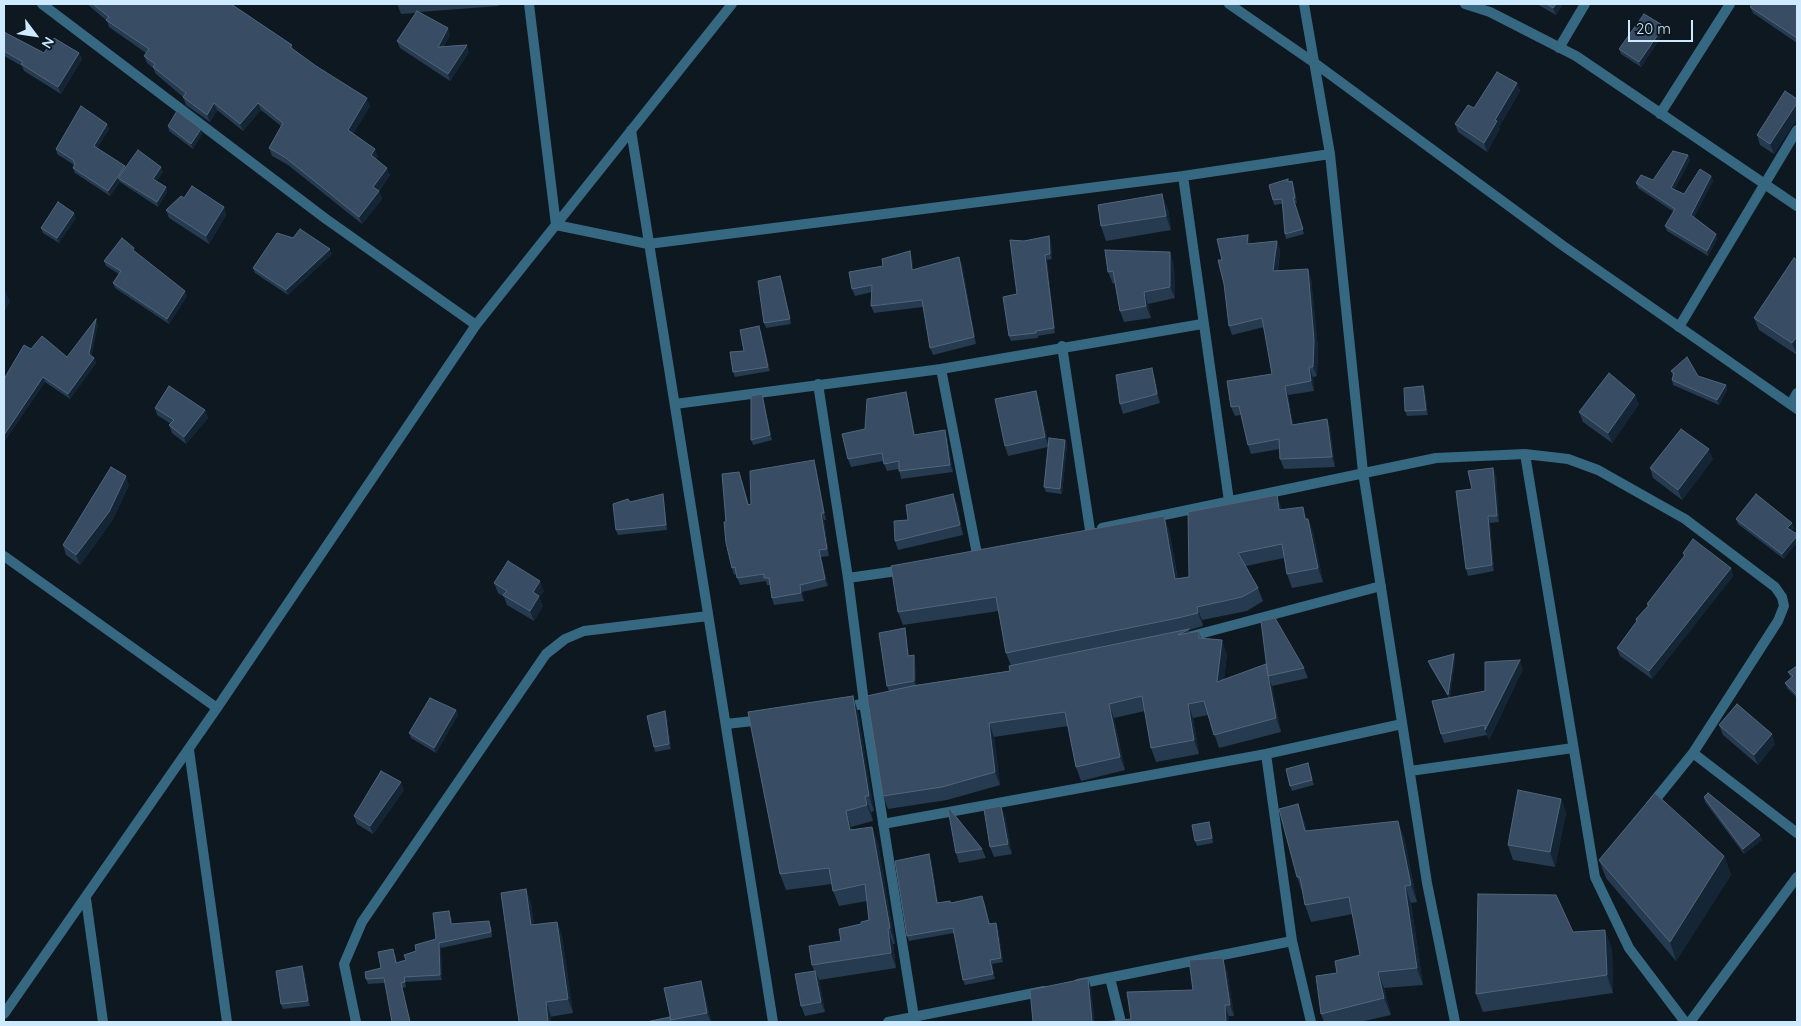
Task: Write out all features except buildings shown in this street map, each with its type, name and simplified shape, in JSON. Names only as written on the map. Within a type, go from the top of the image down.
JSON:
[{"type":"street","points":[[42,4],[326,219],[476,326]]},
{"type":"street","points":[[529,4],[556,225]]},
{"type":"street","points":[[4,1014],[218,708],[476,326],[732,4]]},
{"type":"street","points":[[1229,4],[1316,64],[1562,245],[1794,406],[1797,393]]},
{"type":"street","points":[[1304,4],[1316,64],[1330,154],[1362,472],[1427,883],[1455,1022]]},
{"type":"street","points":[[1465,4],[1490,12],[1576,56],[1797,206]]},
{"type":"street","points":[[1559,48],[1585,4]]},
{"type":"street","points":[[1660,114],[1730,4]]},
{"type":"street","points":[[631,130],[773,1022]]},
{"type":"street","points":[[1679,328],[1797,130]]},
{"type":"street","points":[[556,225],[648,244],[1183,176],[1330,154]]},
{"type":"street","points":[[1183,176],[1202,324],[1229,502]]},
{"type":"street","points":[[675,404],[942,369],[1062,346],[1202,324]]},
{"type":"street","points":[[1062,346],[1085,531],[1436,458],[1525,454],[1568,459],[1598,470],[1685,519],[1775,587],[1782,597],[1784,606],[1778,621],[1693,753],[1644,815]]},
{"type":"street","points":[[942,369],[977,554]]},
{"type":"street","points":[[818,384],[848,578],[864,704],[914,1017]]},
{"type":"street","points":[[1525,454],[1573,748],[1598,873],[1629,948],[1685,1022]]},
{"type":"street","points":[[4,556],[218,708]]},
{"type":"street","points":[[848,578],[889,574],[916,567]]},
{"type":"street","points":[[1175,640],[1380,586]]},
{"type":"street","points":[[356,1022],[344,964],[362,922],[546,654],[565,639],[584,631],[708,616]]},
{"type":"street","points":[[830,711],[894,698]]},
{"type":"street","points":[[726,724],[773,718]]},
{"type":"street","points":[[883,824],[1266,754],[1402,724]]},
{"type":"street","points":[[1410,771],[1573,748]]},
{"type":"street","points":[[189,750],[226,1022]]},
{"type":"street","points":[[1693,753],[1797,833]]},
{"type":"street","points":[[1266,754],[1292,941],[1311,1022]]},
{"type":"street","points":[[1690,1022],[1797,877]]},
{"type":"street","points":[[86,899],[102,1022]]},
{"type":"street","points":[[888,1022],[1292,941]]},
{"type":"street","points":[[1110,978],[1122,1022]]}]
